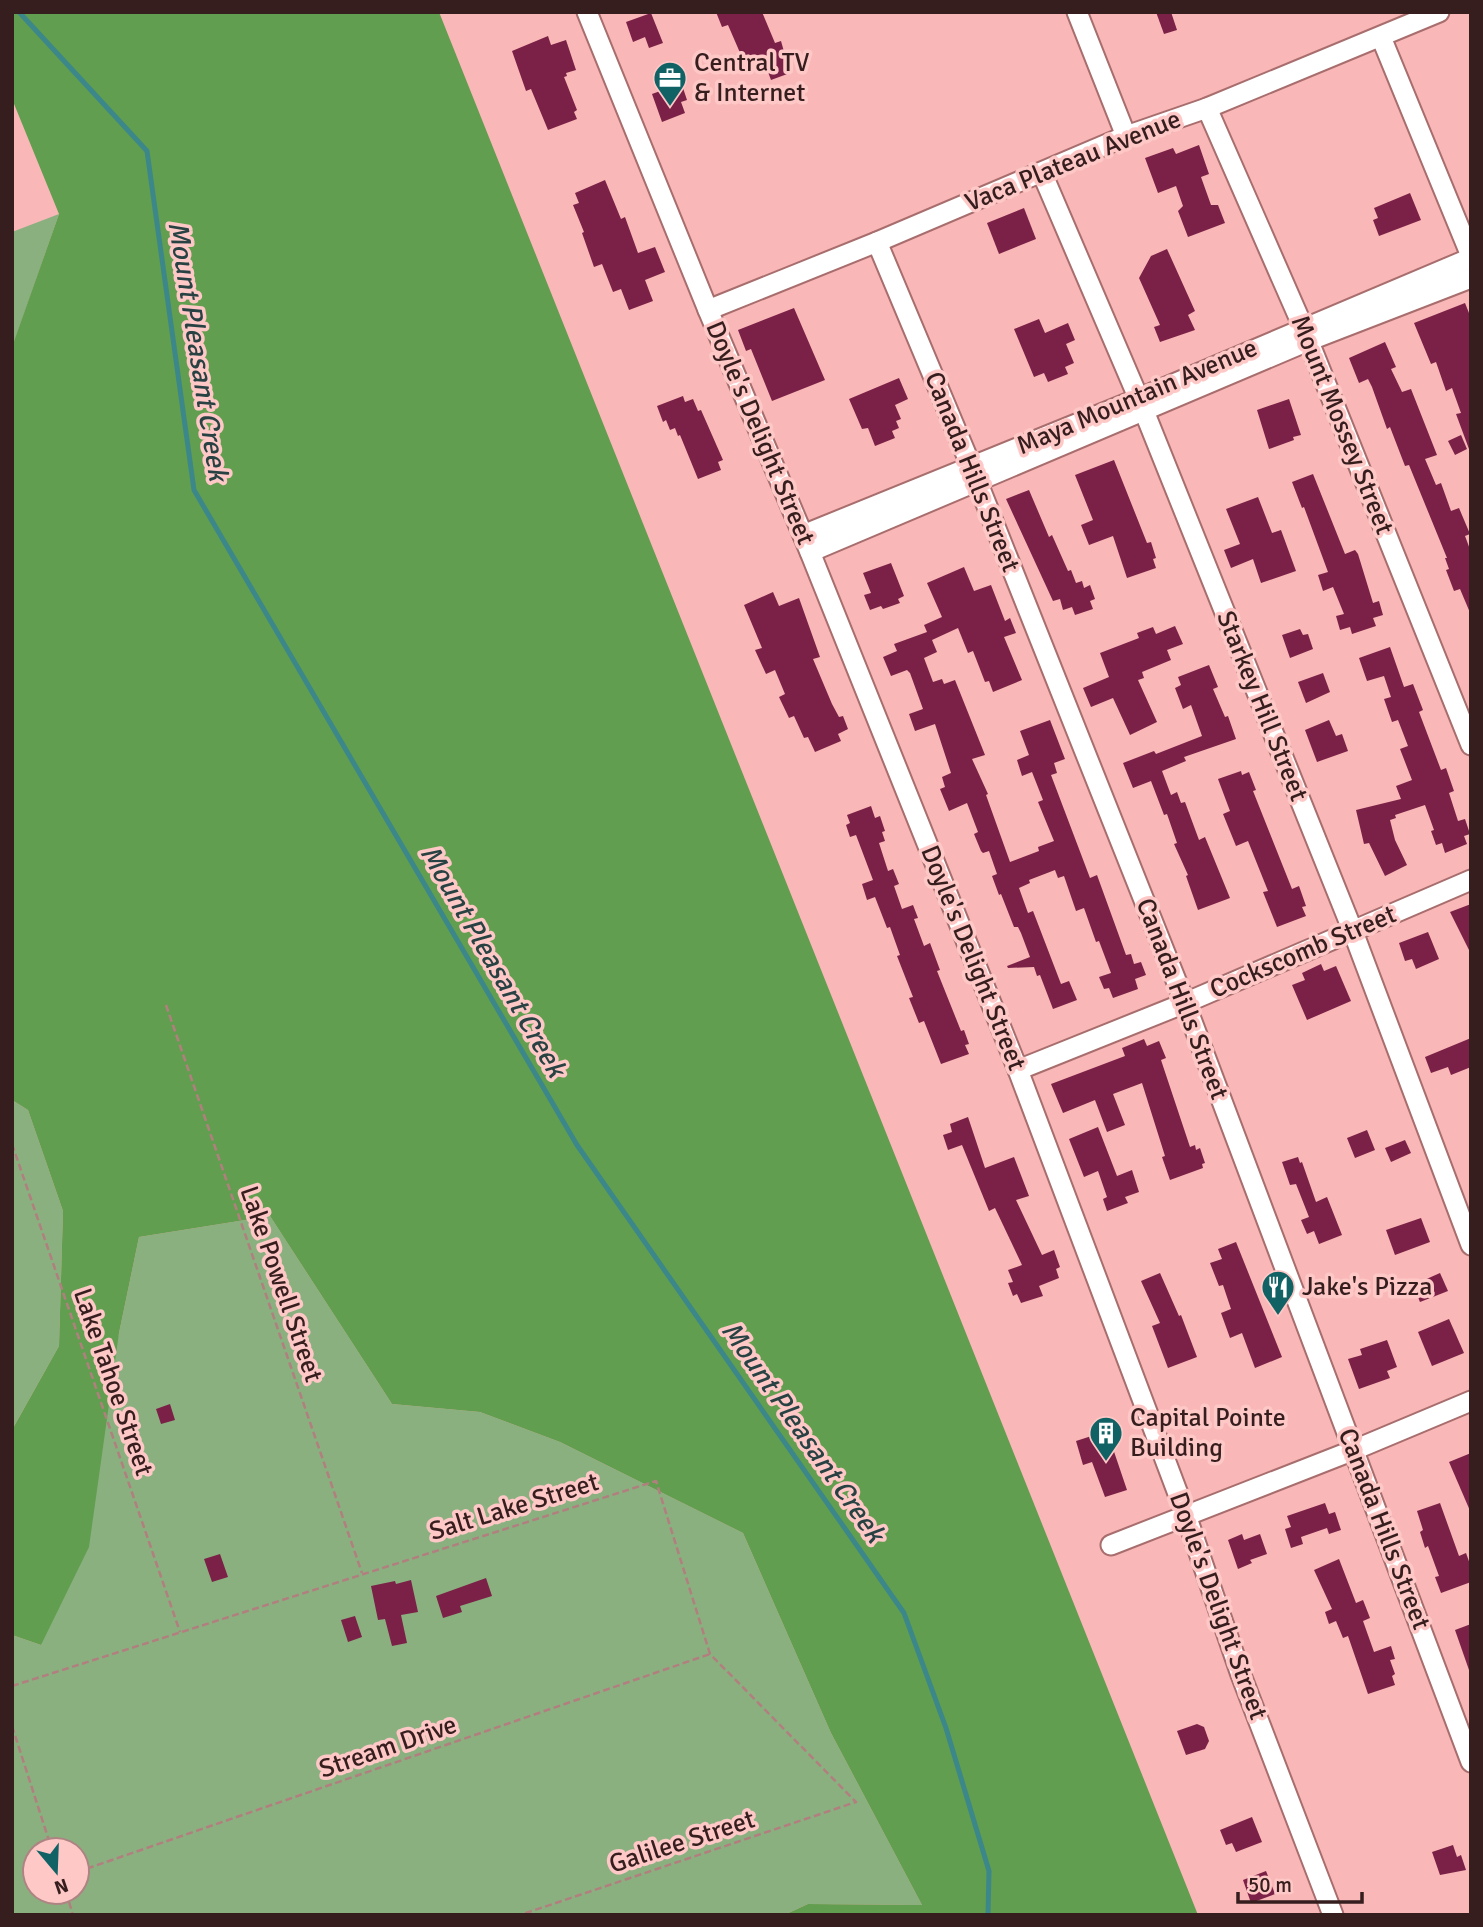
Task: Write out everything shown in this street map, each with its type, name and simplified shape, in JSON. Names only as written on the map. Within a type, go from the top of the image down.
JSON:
[{"type":"street","points":[[1077,12],[1126,136]]},
{"type":"street","name":"Vaca Plateau Avenue","points":[[708,310],[877,242],[1126,136],[1207,108],[1439,12]]},
{"type":"street","name":"Doyle's Delight Street","points":[[589,13],[708,310],[807,544],[1018,1070],[1186,1515],[1241,1675],[1333,1915]]},
{"type":"street","points":[[1381,37],[1471,257]]},
{"type":"street","name":"Mount Mossey Street","points":[[1207,108],[1306,334],[1471,745]]},
{"type":"street","name":"Starkey Hill Street","points":[[1042,173],[1141,405],[1352,929],[1471,1245]]},
{"type":"street","name":"Canada Hills Street","points":[[877,242],[973,473],[1185,1003],[1471,1762]]},
{"type":"street","name":"Maya Mountain Avenue","points":[[807,544],[1306,334],[1471,257]]},
{"type":"street","name":"Maya Mountain Avenue","points":[[1306,334],[1471,278]]},
{"type":"street","name":"Cockscomb Street","points":[[1018,1070],[1185,1003],[1471,880]]},
{"type":"street","points":[[1111,1545],[1471,1401]]},
{"type":"path","name":"Lake Powell Street","points":[[166,1006],[362,1573]]},
{"type":"path","name":"Lake Tahoe Street","points":[[12,1144],[180,1632]]},
{"type":"path","name":"Salt Lake Street","points":[[12,1686],[656,1481],[710,1654],[856,1802]]},
{"type":"path","name":"Stream Drive","points":[[91,1867],[710,1654]]},
{"type":"path","points":[[12,1726],[47,1836]]},
{"type":"path","name":"Galilee Street","points":[[520,1915],[856,1802]]},
{"type":"green space","points":[[12,12],[439,12],[1198,1915],[784,1915],[808,1904],[922,1905],[831,1733],[743,1533],[560,1442],[480,1412],[392,1404],[270,1216],[139,1237],[119,1333],[89,1547],[41,1645],[12,1635],[12,1430],[59,1346],[63,1211],[28,1110],[12,1100],[12,347],[59,214],[12,99]]},
{"type":"green space","points":[[59,214],[13,345],[12,347],[12,232]]},
{"type":"green space","points":[[12,1100],[28,1110],[63,1211],[59,1346],[12,1430]]},
{"type":"green space","points":[[270,1216],[392,1404],[480,1412],[560,1442],[743,1533],[831,1733],[922,1905],[808,1904],[784,1915],[12,1915],[12,1635],[41,1645],[119,1333],[139,1237]]},
{"type":"building","points":[[716,12],[762,12],[775,43],[781,41],[790,73],[771,80],[765,64],[744,72],[738,56],[741,55],[728,25],[722,27]]},
{"type":"building","points":[[1156,12],[1171,12],[1177,30],[1164,34]]},
{"type":"building","points":[[651,13],[663,43],[649,48],[645,37],[633,42],[626,22]]},
{"type":"building","points":[[548,36],[551,45],[566,40],[576,70],[566,73],[567,76],[564,77],[577,110],[574,112],[577,119],[548,130],[531,89],[526,91],[512,51]]},
{"type":"building","name":"Central TV & Internet","points":[[674,86],[676,90],[683,88],[687,100],[681,102],[685,113],[662,122],[652,94]]},
{"type":"building","points":[[1199,145],[1209,174],[1201,177],[1211,205],[1218,205],[1225,223],[1188,237],[1178,211],[1183,206],[1176,186],[1158,193],[1145,158],[1173,148],[1176,154]]},
{"type":"building","points":[[605,180],[621,219],[625,217],[638,253],[655,247],[665,272],[645,280],[653,301],[629,310],[621,289],[613,292],[602,264],[594,267],[573,205],[579,203],[575,193]]},
{"type":"building","points":[[1410,193],[1421,220],[1379,236],[1373,220],[1378,218],[1374,208]]},
{"type":"building","points":[[1024,208],[1036,239],[999,254],[987,223]]},
{"type":"building","points":[[1167,249],[1195,311],[1188,315],[1195,330],[1160,342],[1154,327],[1160,325],[1139,278],[1151,256]]},
{"type":"building","points":[[1465,303],[1471,318],[1469,449],[1456,414],[1461,413],[1452,388],[1446,391],[1436,362],[1431,364],[1414,323]]},
{"type":"building","points":[[794,308],[825,380],[772,401],[751,349],[746,351],[738,330]]},
{"type":"building","points":[[1039,319],[1045,333],[1068,323],[1075,340],[1066,344],[1074,363],[1065,367],[1068,374],[1048,382],[1044,373],[1034,377],[1014,329]]},
{"type":"building","points":[[1385,342],[1396,367],[1391,369],[1402,392],[1411,389],[1437,455],[1425,459],[1436,485],[1441,483],[1451,511],[1459,508],[1470,534],[1465,536],[1471,552],[1471,615],[1460,589],[1454,591],[1446,570],[1449,569],[1447,558],[1409,465],[1405,466],[1390,427],[1387,429],[1372,387],[1368,379],[1359,383],[1349,358]]},
{"type":"building","points":[[899,378],[908,399],[895,405],[901,419],[896,421],[899,428],[892,431],[895,438],[875,446],[868,428],[862,429],[849,399]]},
{"type":"building","points":[[683,396],[685,402],[693,399],[698,411],[701,410],[723,460],[718,462],[721,470],[698,479],[680,435],[678,436],[675,428],[670,430],[666,420],[663,422],[657,406]]},
{"type":"building","points":[[1289,399],[1301,435],[1269,449],[1257,410]]},
{"type":"building","points":[[1461,435],[1467,449],[1455,455],[1448,441]]},
{"type":"building","points":[[1114,460],[1147,543],[1151,542],[1156,558],[1153,559],[1156,568],[1127,578],[1113,536],[1089,545],[1081,525],[1093,520],[1075,475]]},
{"type":"building","points":[[1313,474],[1345,554],[1355,550],[1358,554],[1373,603],[1379,601],[1383,615],[1373,618],[1376,626],[1352,634],[1350,627],[1340,630],[1336,616],[1344,614],[1333,587],[1323,591],[1318,575],[1328,572],[1292,482]]},
{"type":"building","points":[[1029,490],[1049,537],[1052,535],[1068,571],[1071,570],[1076,583],[1082,581],[1084,588],[1090,585],[1095,599],[1090,601],[1093,609],[1075,615],[1072,607],[1063,610],[1060,599],[1053,601],[1006,499]]},
{"type":"building","points":[[1258,497],[1272,533],[1281,530],[1296,571],[1261,583],[1253,559],[1231,568],[1224,550],[1240,544],[1226,509]]},
{"type":"building","points":[[891,563],[904,596],[898,599],[900,603],[870,610],[864,595],[871,593],[863,573]]},
{"type":"building","points":[[964,567],[974,591],[991,585],[1005,621],[1010,618],[1016,633],[1004,637],[1022,680],[993,692],[989,681],[985,682],[973,651],[968,653],[958,628],[932,640],[937,652],[924,658],[933,682],[942,679],[944,684],[955,680],[985,755],[972,759],[988,794],[986,795],[1010,862],[1039,851],[1038,847],[1054,841],[1038,802],[1043,800],[1032,772],[1022,776],[1017,760],[1029,755],[1020,731],[1050,720],[1065,759],[1054,763],[1057,773],[1051,775],[1090,878],[1097,875],[1126,955],[1131,954],[1134,964],[1141,962],[1146,975],[1135,979],[1138,989],[1113,998],[1109,988],[1104,989],[1099,977],[1111,973],[1099,941],[1096,942],[1084,908],[1076,911],[1064,876],[1058,878],[1055,870],[1029,880],[1030,883],[1019,888],[1028,913],[1033,911],[1061,984],[1069,981],[1077,1000],[1053,1009],[1040,975],[1037,976],[1034,967],[1007,966],[1030,957],[1018,927],[1014,927],[1001,894],[999,895],[992,876],[997,874],[989,851],[981,851],[974,834],[978,832],[967,803],[949,811],[940,789],[945,787],[942,777],[951,773],[935,724],[915,731],[909,714],[923,709],[910,673],[907,670],[891,676],[883,657],[897,651],[894,644],[927,632],[924,625],[942,617],[927,583]]},
{"type":"building","points":[[773,592],[779,606],[799,598],[820,657],[813,659],[832,704],[839,717],[843,716],[848,729],[838,734],[841,741],[815,752],[808,737],[804,738],[794,716],[789,718],[779,697],[785,694],[775,670],[766,674],[755,650],[762,648],[744,605]]},
{"type":"building","points":[[1175,626],[1183,644],[1167,650],[1171,660],[1142,672],[1144,678],[1138,680],[1157,722],[1130,735],[1113,698],[1091,707],[1083,688],[1109,677],[1100,653],[1139,638],[1137,633],[1153,627],[1156,634]]},
{"type":"building","points":[[1300,629],[1303,635],[1308,634],[1313,649],[1290,658],[1282,635]]},
{"type":"building","points":[[1390,647],[1404,687],[1413,684],[1423,710],[1419,712],[1441,770],[1446,768],[1454,791],[1449,793],[1458,821],[1465,819],[1470,834],[1464,836],[1467,844],[1445,853],[1442,843],[1436,845],[1425,805],[1395,815],[1396,818],[1390,820],[1395,840],[1407,865],[1385,876],[1369,843],[1364,844],[1356,810],[1401,799],[1396,786],[1412,780],[1400,749],[1408,746],[1398,720],[1392,722],[1384,699],[1391,697],[1384,676],[1367,681],[1359,658]]},
{"type":"building","points":[[1209,665],[1218,687],[1213,689],[1225,717],[1228,716],[1236,739],[1184,757],[1186,761],[1162,771],[1171,795],[1177,792],[1181,803],[1185,802],[1199,840],[1205,837],[1230,898],[1198,910],[1186,876],[1188,875],[1174,844],[1177,843],[1167,814],[1164,815],[1151,781],[1133,788],[1123,763],[1154,751],[1156,754],[1202,736],[1191,705],[1183,709],[1175,688],[1181,685],[1178,677]]},
{"type":"building","points":[[1323,673],[1330,692],[1306,703],[1298,682]]},
{"type":"building","points":[[1329,720],[1336,736],[1342,734],[1348,751],[1317,762],[1305,730]]},
{"type":"building","points":[[1241,771],[1242,775],[1249,772],[1256,790],[1253,791],[1292,889],[1299,886],[1306,906],[1302,907],[1306,916],[1277,927],[1263,892],[1268,891],[1248,841],[1236,846],[1223,814],[1230,811],[1218,779]]},
{"type":"building","points":[[871,806],[875,818],[880,816],[885,831],[882,832],[885,841],[879,843],[888,871],[893,869],[899,884],[894,886],[902,909],[913,905],[918,918],[914,919],[924,946],[930,943],[940,970],[937,971],[961,1031],[964,1030],[969,1044],[965,1045],[969,1054],[941,1064],[924,1021],[919,1023],[909,998],[913,997],[897,956],[900,955],[890,927],[887,928],[875,897],[867,900],[862,884],[873,880],[856,835],[850,837],[846,825],[850,823],[847,815]]},
{"type":"building","points":[[1471,904],[1471,952],[1470,952],[1450,912]]},
{"type":"building","points":[[1428,932],[1439,959],[1416,969],[1412,959],[1405,961],[1399,943]]},
{"type":"building","points":[[1321,964],[1324,971],[1336,966],[1351,1001],[1307,1020],[1292,985],[1305,980],[1302,973]]},
{"type":"building","points":[[1471,1038],[1471,1067],[1451,1075],[1448,1067],[1431,1073],[1425,1057]]},
{"type":"building","points":[[1144,1039],[1147,1046],[1159,1041],[1166,1058],[1161,1060],[1190,1147],[1195,1145],[1196,1150],[1200,1148],[1205,1163],[1202,1164],[1203,1168],[1170,1180],[1142,1083],[1113,1094],[1125,1125],[1107,1132],[1095,1100],[1063,1113],[1051,1084],[1125,1056],[1122,1048]]},
{"type":"building","points":[[968,1117],[985,1168],[1014,1157],[1029,1196],[1016,1200],[1042,1255],[1054,1250],[1060,1267],[1056,1269],[1059,1278],[1039,1286],[1043,1296],[1021,1303],[1017,1294],[1013,1296],[1008,1283],[1013,1282],[1008,1270],[1022,1265],[995,1208],[989,1211],[962,1145],[948,1150],[943,1135],[952,1132],[950,1124]]},
{"type":"building","points":[[1098,1127],[1117,1176],[1132,1170],[1139,1192],[1125,1197],[1128,1203],[1107,1211],[1103,1199],[1107,1197],[1098,1171],[1084,1177],[1069,1139]]},
{"type":"building","points":[[1367,1130],[1375,1150],[1355,1158],[1347,1138]]},
{"type":"building","points":[[1405,1140],[1411,1153],[1391,1162],[1385,1148]]},
{"type":"building","points":[[1298,1157],[1316,1202],[1327,1197],[1342,1235],[1319,1244],[1314,1231],[1307,1234],[1301,1220],[1309,1217],[1296,1184],[1290,1185],[1282,1162]]},
{"type":"building","points":[[1421,1218],[1430,1242],[1395,1255],[1386,1230]]},
{"type":"building","points":[[1236,1242],[1282,1357],[1255,1368],[1242,1333],[1230,1338],[1221,1313],[1231,1309],[1223,1285],[1219,1286],[1210,1263],[1222,1259],[1218,1249]]},
{"type":"building","points":[[1160,1273],[1179,1316],[1181,1315],[1197,1357],[1168,1368],[1152,1326],[1160,1323],[1141,1281]]},
{"type":"building","points":[[1440,1273],[1448,1291],[1420,1302],[1413,1285]]},
{"type":"building","points":[[1449,1319],[1464,1353],[1432,1366],[1418,1332]]},
{"type":"building","points":[[1387,1340],[1397,1367],[1387,1371],[1390,1378],[1359,1389],[1348,1359],[1362,1355],[1360,1349]]},
{"type":"building","points":[[170,1404],[175,1420],[161,1424],[156,1409]]},
{"type":"building","name":"Capital Pointe Building","points":[[1107,1431],[1127,1490],[1105,1497],[1092,1462],[1083,1465],[1076,1441]]},
{"type":"building","points":[[1471,1453],[1471,1513],[1449,1462]]},
{"type":"building","points":[[1325,1503],[1329,1514],[1335,1512],[1341,1530],[1329,1534],[1327,1528],[1301,1537],[1303,1544],[1291,1548],[1285,1529],[1291,1527],[1287,1516]]},
{"type":"building","points":[[1440,1503],[1459,1556],[1466,1553],[1471,1567],[1471,1582],[1441,1593],[1435,1577],[1439,1576],[1420,1532],[1423,1530],[1417,1511]]},
{"type":"building","points":[[1242,1534],[1244,1540],[1260,1534],[1267,1554],[1250,1560],[1252,1563],[1238,1569],[1228,1540]]},
{"type":"building","points":[[220,1554],[228,1577],[212,1582],[204,1559]]},
{"type":"building","points":[[1339,1559],[1356,1603],[1363,1600],[1370,1618],[1363,1621],[1374,1652],[1391,1646],[1395,1659],[1390,1660],[1395,1674],[1392,1676],[1395,1685],[1368,1694],[1348,1636],[1343,1638],[1336,1621],[1329,1624],[1325,1612],[1332,1609],[1314,1570]]},
{"type":"building","points":[[486,1578],[492,1596],[460,1606],[462,1612],[443,1618],[436,1596]]},
{"type":"building","points":[[411,1580],[418,1612],[401,1615],[407,1643],[392,1646],[385,1619],[378,1620],[371,1586]]},
{"type":"building","points":[[355,1616],[362,1637],[348,1642],[341,1620]]},
{"type":"building","points":[[1471,1624],[1471,1669],[1469,1670],[1455,1630]]},
{"type":"building","points":[[1197,1724],[1204,1727],[1209,1741],[1205,1749],[1186,1755],[1177,1731]]},
{"type":"building","points":[[1252,1817],[1262,1842],[1236,1852],[1232,1843],[1226,1845],[1220,1830]]},
{"type":"building","points":[[1453,1845],[1457,1857],[1461,1855],[1466,1870],[1440,1875],[1432,1852]]},
{"type":"building","points":[[1266,1871],[1275,1894],[1251,1903],[1243,1880]]},
{"type":"waterway","name":"Mount Pleasant Creek","points":[[19,12],[147,151],[194,490],[577,1145],[904,1613],[946,1728],[989,1871],[988,1915]]},
{"type":"place","name":"Central TV & Internet","points":[[670,108]]},
{"type":"place","name":"Jake's Pizza","points":[[1278,1317]]},
{"type":"place","name":"Capital Pointe Building","points":[[1106,1463]]}]
